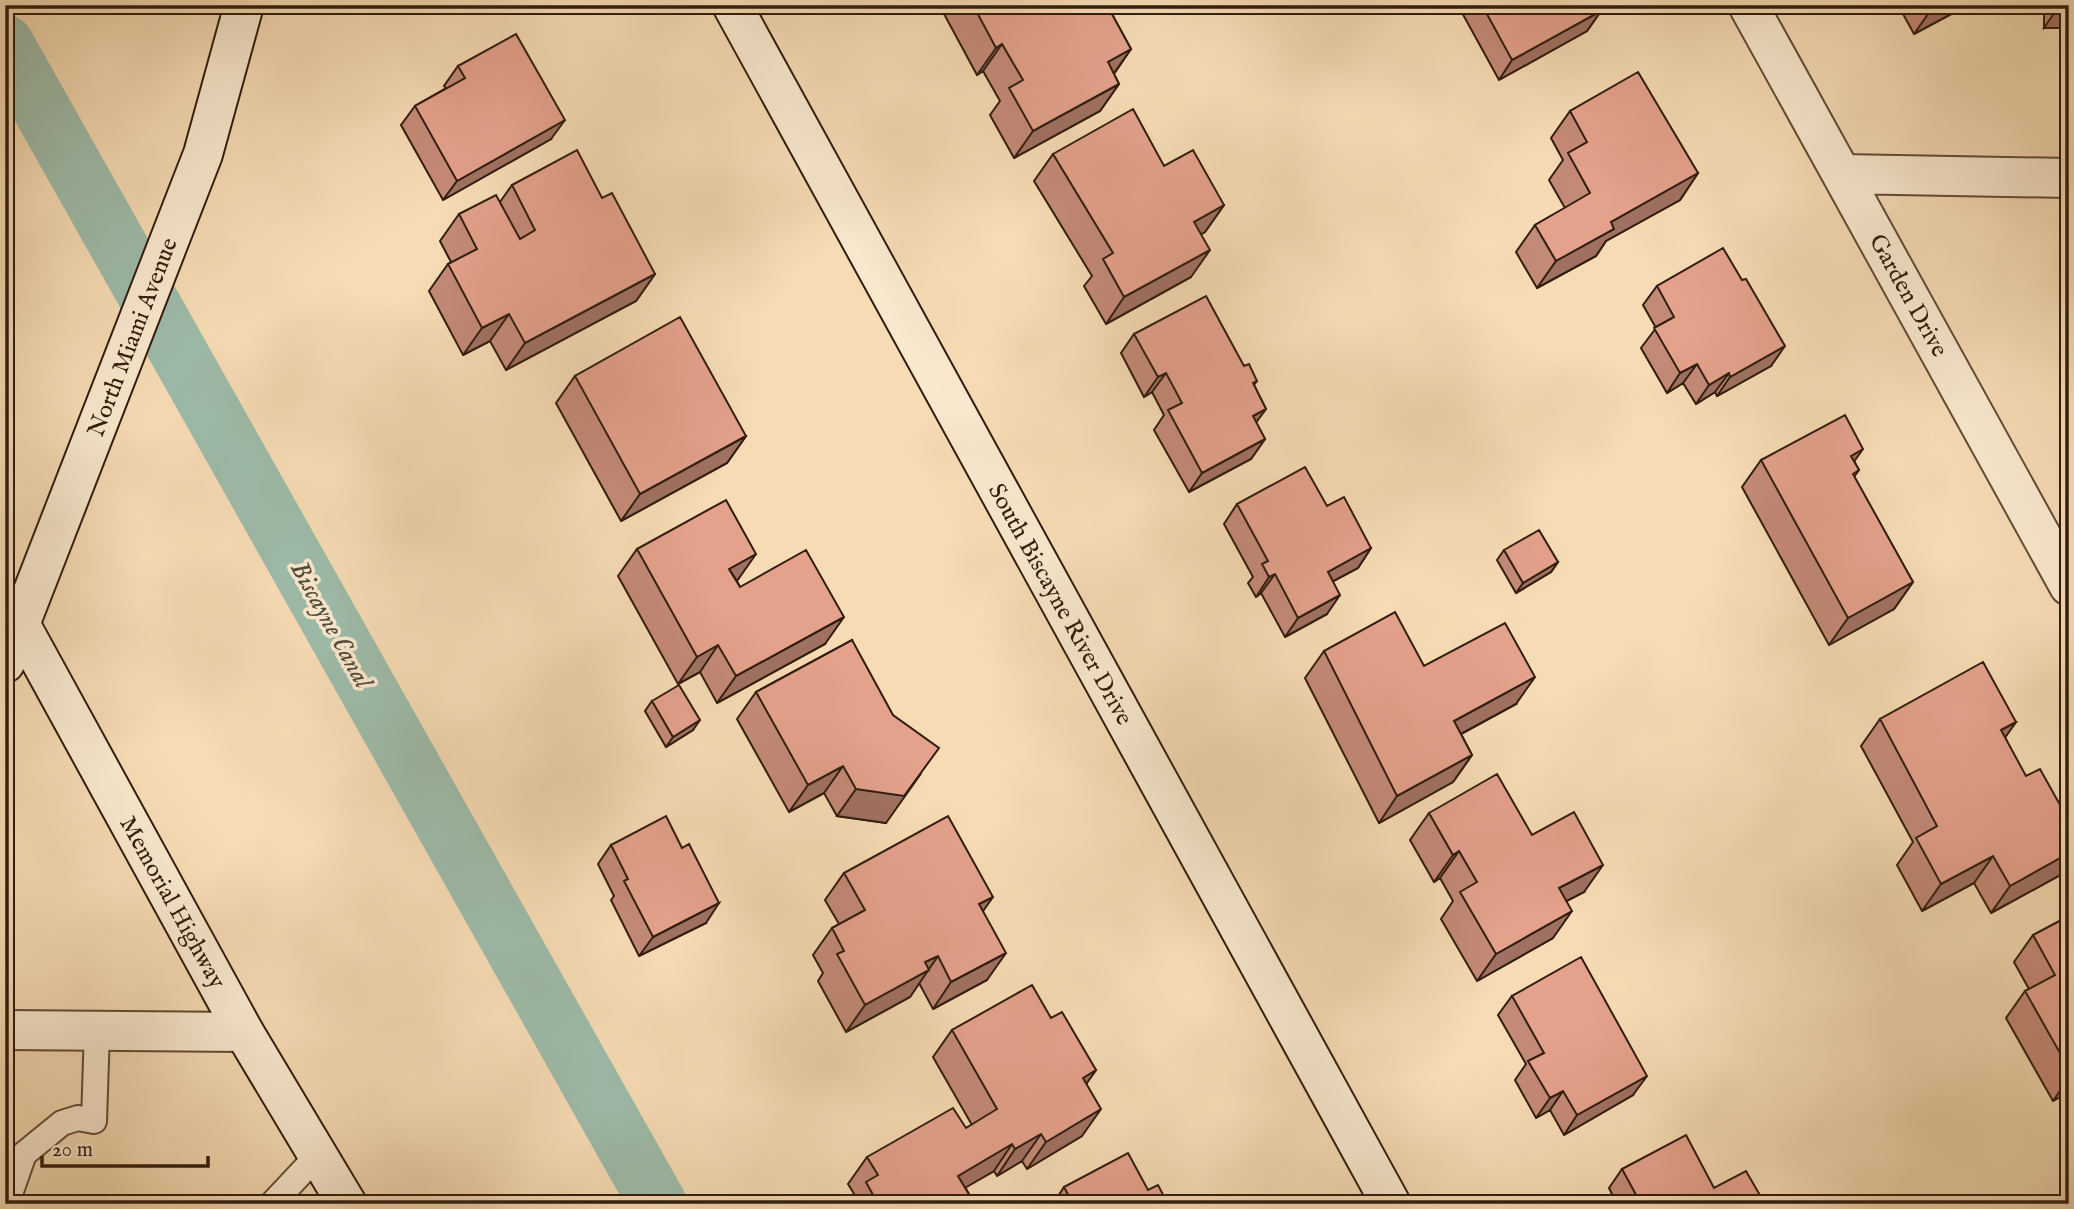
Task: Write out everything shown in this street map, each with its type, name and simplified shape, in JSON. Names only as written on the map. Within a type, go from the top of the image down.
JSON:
[{"type":"street","name":"North Miami Avenue","points":[[5,663],[13,611],[85,459],[204,154],[244,5]]},
{"type":"street","name":"South Biscayne River Drive","points":[[732,5],[1391,1204]]},
{"type":"street","name":"Garden Drive","points":[[1748,5],[2069,586]]},
{"type":"street","points":[[1842,174],[2069,178]]},
{"type":"street","name":"Memorial Highway","points":[[13,611],[244,1032],[347,1204]]},
{"type":"street","points":[[5,1030],[244,1032]]},
{"type":"lane","points":[[9,1197],[24,1154],[62,1123],[78,1118],[94,1121],[97,1030]]},
{"type":"lane","points":[[272,1204],[318,1156]]},
{"type":"building","points":[[973,5],[1107,5],[1131,49],[1108,62],[1119,84],[1033,131],[1009,88],[1023,80],[1002,44],[996,48]]},
{"type":"building","points":[[1482,5],[1597,5],[1601,11],[1512,60]]},
{"type":"building","points":[[2057,5],[2069,5],[2069,9],[2057,9]]},
{"type":"building","points":[[516,34],[565,120],[457,181],[415,106],[465,78],[458,66]]},
{"type":"building","points":[[1638,72],[1698,173],[1611,222],[1614,229],[1556,261],[1535,225],[1590,193],[1568,153],[1587,142],[1570,111]]},
{"type":"building","points":[[1133,109],[1164,166],[1193,150],[1224,205],[1194,222],[1210,250],[1124,297],[1103,259],[1113,253],[1053,154]]},
{"type":"building","points":[[577,150],[602,198],[612,193],[655,274],[525,343],[509,314],[482,328],[448,264],[477,249],[459,214],[496,195],[520,239],[535,230],[512,185]]},
{"type":"building","points":[[1723,248],[1742,280],[1746,279],[1785,346],[1730,377],[1729,373],[1709,385],[1697,364],[1680,373],[1654,328],[1674,317],[1657,286]]},
{"type":"building","points":[[1206,296],[1244,366],[1249,364],[1257,381],[1253,383],[1266,409],[1253,416],[1265,439],[1202,473],[1168,410],[1182,403],[1166,373],[1158,377],[1134,334]]},
{"type":"building","points":[[680,317],[746,436],[640,494],[575,376]]},
{"type":"building","points":[[1845,415],[1863,449],[1851,456],[1859,470],[1853,474],[1913,582],[1848,618],[1761,460]]},
{"type":"building","points":[[1305,467],[1327,506],[1344,497],[1371,548],[1328,572],[1340,595],[1298,618],[1275,574],[1269,577],[1262,564],[1268,561],[1237,504]]},
{"type":"building","points":[[726,500],[756,554],[729,569],[740,587],[806,550],[844,617],[736,676],[718,645],[697,657],[637,549]]},
{"type":"building","points":[[1539,530],[1558,562],[1523,583],[1504,550]]},
{"type":"building","points":[[1395,612],[1424,666],[1505,623],[1535,677],[1454,721],[1472,755],[1397,796],[1324,651]]},
{"type":"building","points":[[852,640],[893,715],[939,748],[904,796],[856,789],[843,766],[808,785],[756,692]]},
{"type":"building","points":[[1983,662],[2016,722],[2001,730],[2026,776],[2040,769],[2069,821],[2069,853],[2010,886],[1993,856],[1941,884],[1916,838],[1937,826],[1880,719]]},
{"type":"building","points":[[679,685],[700,720],[673,737],[652,701]]},
{"type":"building","points":[[1497,774],[1532,835],[1574,812],[1603,865],[1559,888],[1572,911],[1496,954],[1460,892],[1477,882],[1459,851],[1453,855],[1429,813]]},
{"type":"building","points":[[666,816],[682,848],[689,844],[719,903],[653,937],[624,881],[628,879],[611,845]]},
{"type":"building","points":[[948,816],[993,897],[979,904],[1006,953],[951,982],[938,956],[925,962],[929,970],[865,1005],[837,954],[844,951],[832,928],[865,910],[844,873]]},
{"type":"building","points":[[2069,916],[2069,1069],[2025,991],[2055,975],[2033,935]]},
{"type":"building","points":[[1581,957],[1647,1076],[1577,1115],[1563,1091],[1550,1098],[1528,1061],[1544,1053],[1512,996]]},
{"type":"building","points":[[1032,985],[1051,1018],[1062,1012],[1096,1070],[1083,1078],[1101,1109],[1046,1142],[1041,1134],[1015,1149],[1012,1144],[958,1176],[973,1201],[967,1204],[878,1204],[866,1182],[878,1175],[867,1157],[953,1108],[966,1128],[997,1109],[952,1030]]},
{"type":"building","points":[[1686,1135],[1714,1188],[1746,1171],[1765,1204],[1641,1204],[1622,1169]]},
{"type":"building","points":[[1128,1153],[1148,1190],[1158,1185],[1168,1204],[1073,1204],[1064,1187]]},
{"type":"building","points":[[39,1199],[97,1200],[97,1204],[39,1204]]},
{"type":"waterway","name":"Biscayne Canal","points":[[5,44],[658,1204]]}]
